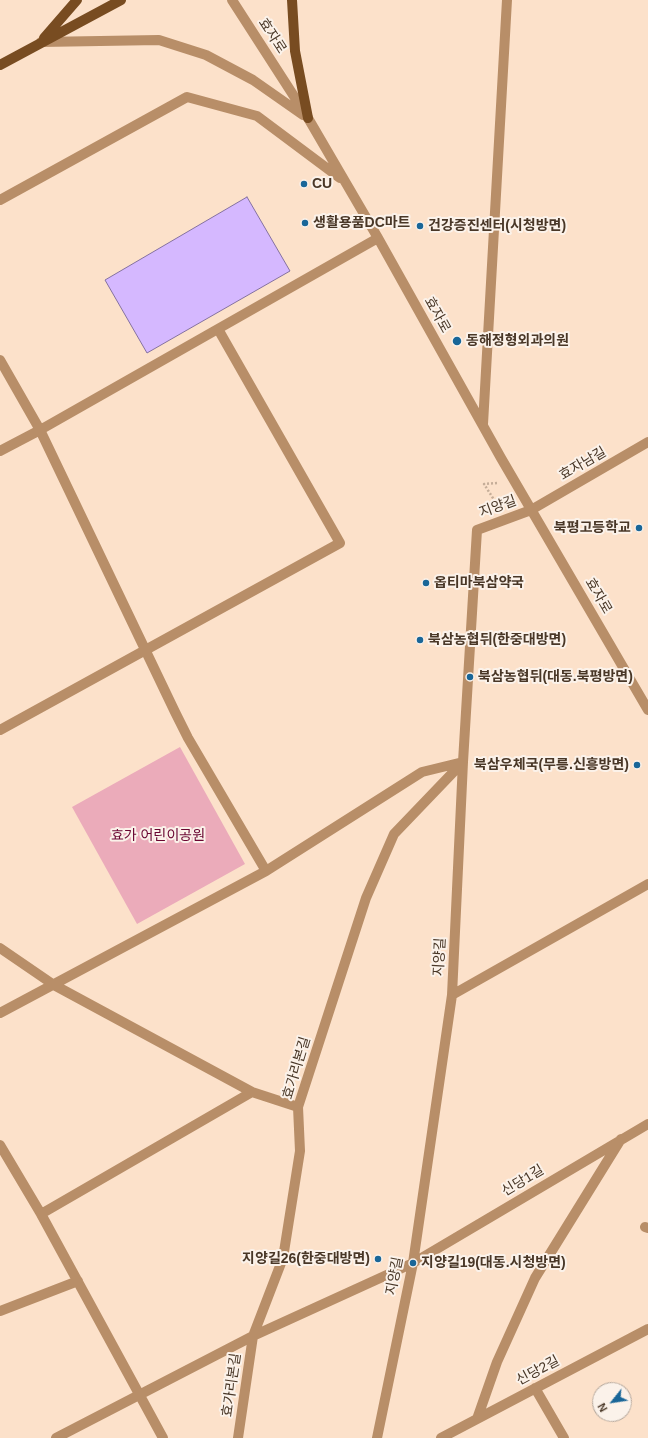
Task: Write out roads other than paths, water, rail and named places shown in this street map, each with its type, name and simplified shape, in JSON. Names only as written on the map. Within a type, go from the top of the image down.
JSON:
[{"type":"main road","points":[[41,42],[77,0]]},
{"type":"main road","points":[[0,65],[121,0]]},
{"type":"main road","points":[[292,0],[295,51],[308,118]]},
{"type":"street","name":"효자로","points":[[232,0],[308,118],[378,238],[531,510],[648,710]]},
{"type":"street","points":[[482,424],[507,0]]},
{"type":"street","points":[[41,42],[159,40],[206,55],[252,80],[308,118]]},
{"type":"street","points":[[0,200],[187,97],[257,116],[344,180]]},
{"type":"street","points":[[0,451],[40,430],[378,238]]},
{"type":"street","points":[[0,730],[340,543],[218,329]]},
{"type":"street","points":[[0,360],[40,430],[188,738],[266,871]]},
{"type":"street","name":"효자남길","points":[[531,510],[648,442]]},
{"type":"street","name":"지양길","points":[[377,1438],[413,1263],[452,995],[463,762],[477,530],[531,510]]},
{"type":"street","points":[[0,1013],[266,871],[422,772],[463,762]]},
{"type":"street","name":"효가리본길","points":[[238,1438],[253,1336],[283,1258],[300,1151],[298,1107],[366,898],[394,834],[463,762]]},
{"type":"street","points":[[452,995],[648,884]]},
{"type":"street","points":[[0,948],[54,985],[252,1092],[298,1107]]},
{"type":"street","points":[[41,1214],[252,1092]]},
{"type":"street","name":"신당1길","points":[[56,1438],[253,1336],[413,1263],[648,1124]]},
{"type":"street","points":[[477,1419],[498,1362],[535,1278],[622,1138]]},
{"type":"street","points":[[0,1145],[41,1214],[163,1438]]},
{"type":"street","points":[[0,1311],[78,1281]]},
{"type":"street","name":"신당2길","points":[[441,1438],[648,1329]]},
{"type":"street","points":[[535,1388],[564,1438]]},
{"type":"street","points":[[155,1423],[156,1438]]},
{"type":"place","name":"CU","points":[[304,184]]},
{"type":"place","name":"생활용품DC마트","points":[[305,223]]},
{"type":"place","name":"건강증진센터(시청방면)","points":[[420,226]]},
{"type":"place","name":"동해정형외과의원","points":[[457,341]]},
{"type":"place","name":"북평고등학교","points":[[639,528]]},
{"type":"place","name":"옵티마북삼약국","points":[[426,583]]},
{"type":"place","name":"북삼농협뒤(한중대방면)","points":[[420,640]]},
{"type":"place","name":"북삼농협뒤(대동.북평방면)","points":[[470,677]]},
{"type":"place","name":"북삼우체국(무릉.신흥방면)","points":[[637,765]]},
{"type":"place","name":"지양길26(한중대방면)","points":[[378,1259]]},
{"type":"place","name":"지양길19(대동.시청방면)","points":[[413,1263]]},
{"type":"park label","name":"효가 어린이공원","points":[[158,836]]}]
